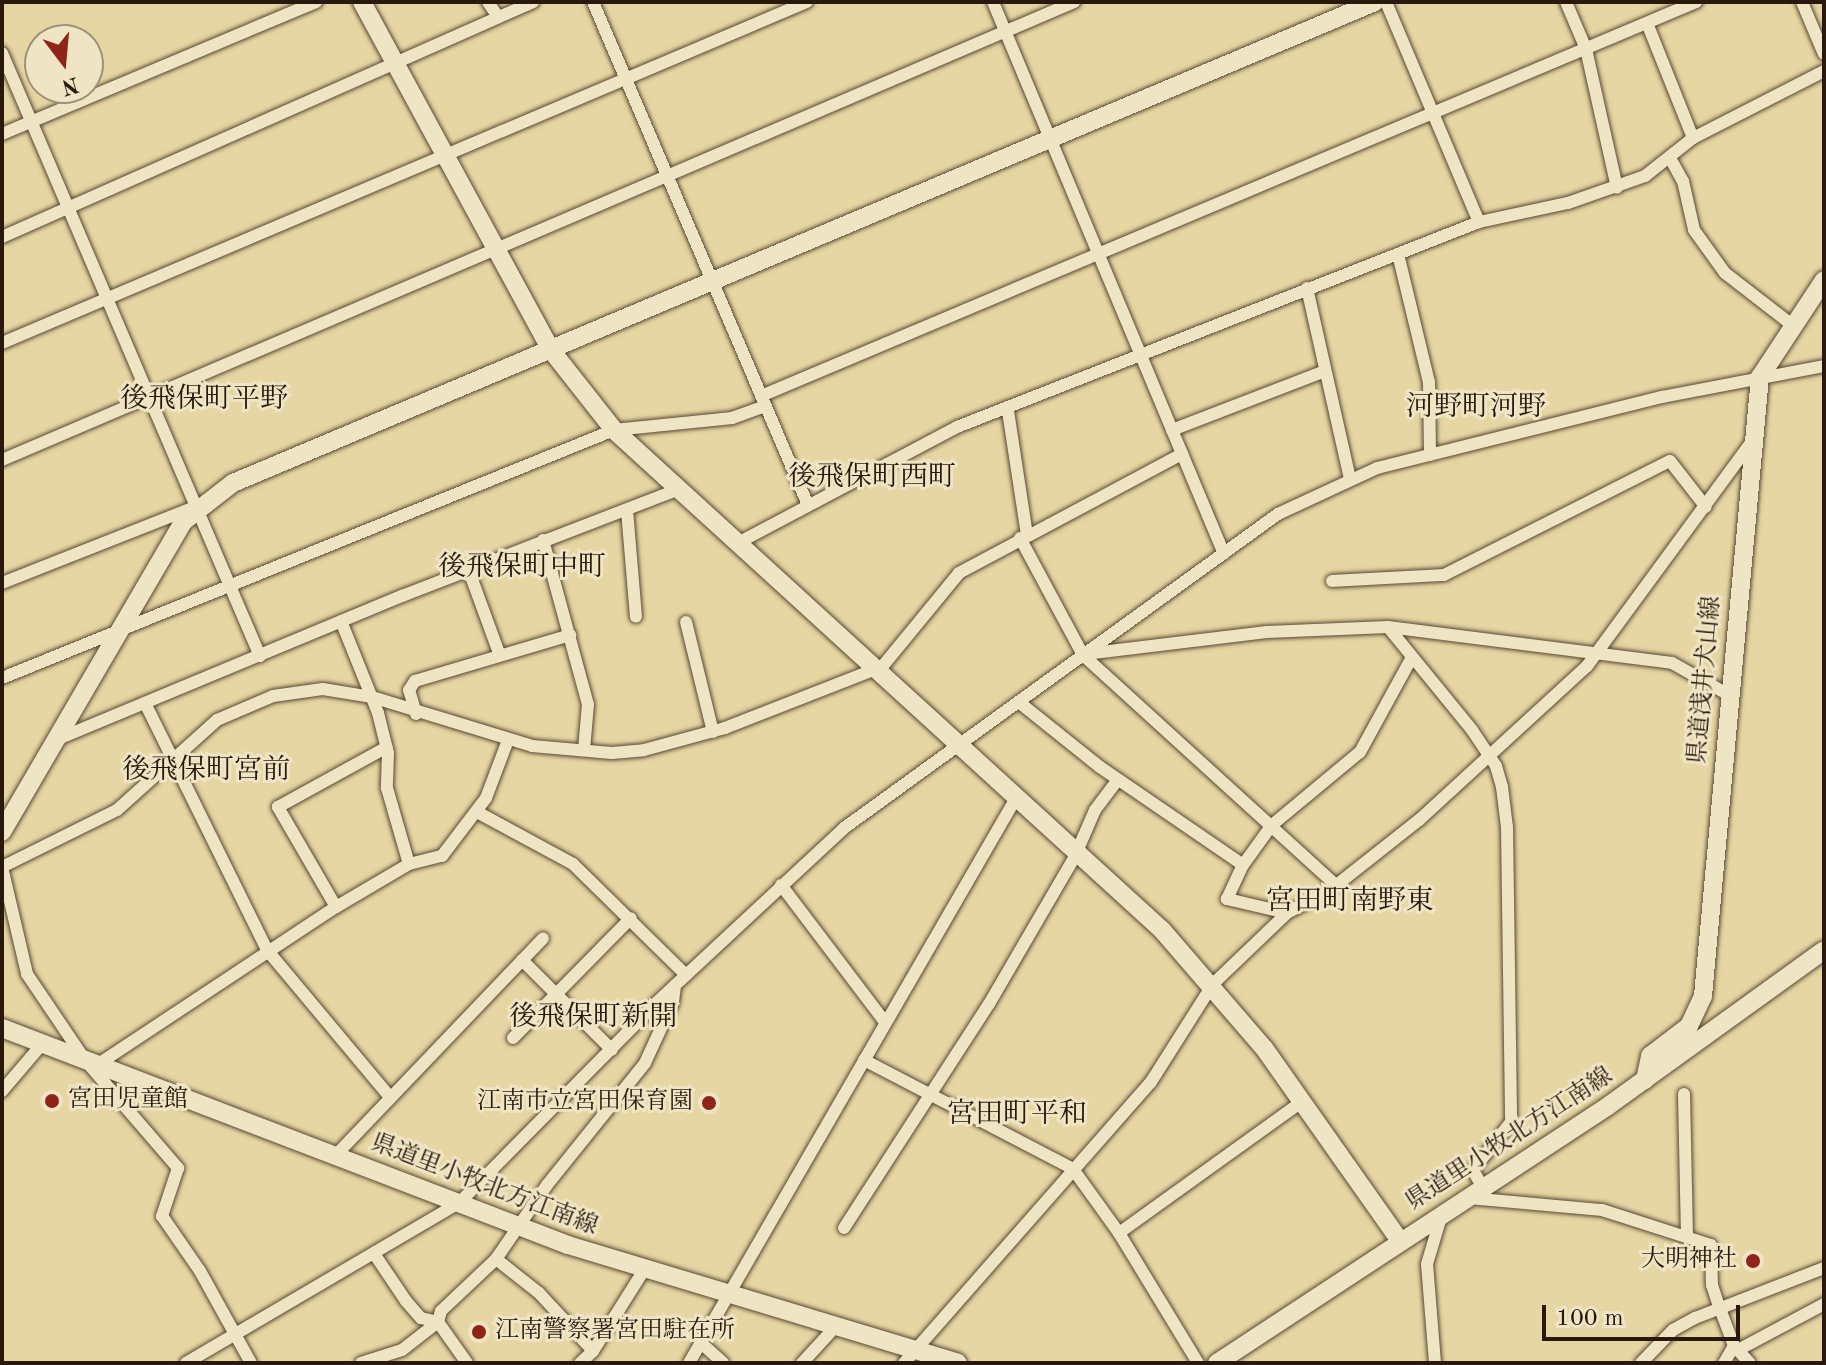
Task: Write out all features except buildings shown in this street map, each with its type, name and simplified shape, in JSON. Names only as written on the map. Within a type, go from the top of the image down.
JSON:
[{"type":"street","points":[[2,134],[316,2]]},
{"type":"street","points":[[362,2],[493,249],[551,350],[614,430],[1075,856],[1162,930],[1213,984],[1400,1241]]},
{"type":"street","points":[[488,2],[498,17]]},
{"type":"street","points":[[2,237],[392,61],[533,2]]},
{"type":"street","points":[[593,2],[808,505]]},
{"type":"street","points":[[2,343],[297,215],[445,157],[807,2]]},
{"type":"street","points":[[993,2],[1224,554]]},
{"type":"street","points":[[2,460],[1074,2]]},
{"type":"street","points":[[2,583],[197,506],[233,483],[1375,2]]},
{"type":"street","points":[[1386,2],[1479,222]]},
{"type":"street","points":[[1566,2],[1586,49],[1617,188]]},
{"type":"street","points":[[2,678],[229,581],[614,430],[732,418],[763,401],[1098,254],[1696,2]]},
{"type":"street","points":[[1802,2],[1824,54]]},
{"type":"street","points":[[1647,23],[1693,138]]},
{"type":"street","points":[[2,53],[34,120],[260,656]]},
{"type":"street","points":[[736,544],[957,427],[1008,411],[1307,288],[1479,222],[1617,188],[1670,158],[1693,138],[1824,71]]},
{"type":"street","points":[[1670,158],[1683,181],[1694,230],[1725,273],[1792,325]]},
{"type":"street","points":[[1398,254],[1429,382],[1430,455]]},
{"type":"street","name":"県道浅井犬山線","points":[[1645,1080],[1650,1056],[1689,1026],[1703,996],[1751,443],[1760,377],[1824,280]]},
{"type":"street","points":[[1307,288],[1350,479]]},
{"type":"street","points":[[186,1363],[459,1203],[675,985],[844,828],[959,748],[1278,514],[1350,479],[1430,455],[1760,377],[1824,366]]},
{"type":"street","points":[[1172,430],[1325,371]]},
{"type":"street","points":[[1008,411],[1023,537],[1083,655],[1337,886]]},
{"type":"street","points":[[909,1357],[1151,1082],[1213,984],[1287,913],[1337,886],[1491,758],[1599,652],[1632,599],[1706,507],[1751,443]]},
{"type":"street","points":[[251,1363],[237,1334],[162,1216],[178,1168],[91,1062],[27,974],[2,867],[117,810],[217,720],[244,705],[323,689],[372,697],[416,714],[508,740],[584,750],[644,750],[713,732],[875,672],[959,573],[1182,454]]},
{"type":"street","points":[[1332,581],[1444,575],[1670,461],[1706,507]]},
{"type":"street","points":[[58,739],[341,621],[679,489]]},
{"type":"street","points":[[2,832],[120,628],[197,506]]},
{"type":"street","points":[[627,510],[636,617]]},
{"type":"street","points":[[543,540],[588,704],[584,750]]},
{"type":"street","points":[[469,571],[499,653]]},
{"type":"street","points":[[341,621],[372,697],[387,747],[387,788],[409,864]]},
{"type":"street","points":[[686,622],[713,732]]},
{"type":"street","points":[[1083,655],[1267,632],[1388,627],[1672,663],[1729,695]]},
{"type":"street","points":[[1388,627],[1491,758],[1502,787],[1507,827],[1511,1122],[1473,1170],[1482,1186]]},
{"type":"street","points":[[416,714],[409,690],[415,681],[499,653],[570,635]]},
{"type":"street","points":[[1287,913],[1227,899],[1243,865],[1272,825],[1360,752],[1411,659]]},
{"type":"street","points":[[145,703],[267,950],[389,1096]]},
{"type":"street","points":[[1020,703],[1118,780],[1243,865]]},
{"type":"street","points":[[91,1062],[409,864],[442,856],[477,812],[508,740]]},
{"type":"street","points":[[336,907],[278,807],[387,747]]},
{"type":"street","points":[[844,1228],[932,1095],[1075,856],[1095,810],[1118,780]]},
{"type":"street","points":[[689,1363],[1015,800]]},
{"type":"street","points":[[477,812],[573,864],[686,975]]},
{"type":"street","points":[[781,885],[885,1022]]},
{"type":"street","points":[[513,1038],[631,918]]},
{"type":"street","points":[[335,1156],[543,938]]},
{"type":"street","name":"県道里小牧北方江南線","points":[[1217,1363],[1645,1080],[1824,950]]},
{"type":"street","points":[[522,960],[612,1050]]},
{"type":"street","points":[[361,1363],[402,1350],[438,1322],[441,1311],[496,1259],[517,1226],[645,1063],[673,1002],[675,985]]},
{"type":"street","name":"県道里小牧北方江南線","points":[[2,1028],[517,1226],[644,1270],[836,1326],[909,1357],[958,1363]]},
{"type":"street","points":[[2,1091],[42,1044]]},
{"type":"street","points":[[864,1060],[1073,1169],[1119,1233],[1198,1363]]},
{"type":"street","points":[[1684,1094],[1687,1237]]},
{"type":"street","points":[[1119,1233],[1301,1102]]},
{"type":"street","points":[[1464,1198],[1602,1210],[1711,1245],[1712,1285],[1736,1348],[1750,1363]]},
{"type":"street","points":[[1435,1363],[1427,1264],[1442,1213]]},
{"type":"street","points":[[375,1255],[421,1318],[438,1322],[467,1363]]},
{"type":"street","points":[[496,1259],[539,1293],[593,1351]]},
{"type":"street","points":[[1641,1363],[1673,1330],[1719,1306],[1824,1268]]},
{"type":"street","points":[[580,1363],[593,1351],[644,1270]]},
{"type":"street","points":[[1724,1363],[1736,1348],[1824,1304]]},
{"type":"street","points":[[802,1363],[836,1326]]},
{"type":"street","points":[[700,1342],[723,1363]]},
{"type":"place","name":"宮田児童館","points":[[52,1101]]},
{"type":"place","name":"江南市立宮田保育園","points":[[709,1103]]},
{"type":"place","name":"大明神社","points":[[1753,1261]]},
{"type":"place","name":"江南警察署宮田駐在所","points":[[479,1332]]},
{"type":"district","name":"後飛保町平野","points":[[204,400]]},
{"type":"district","name":"河野町河野","points":[[1476,408]]},
{"type":"district","name":"後飛保町西町","points":[[872,478]]},
{"type":"district","name":"後飛保町中町","points":[[522,568]]},
{"type":"district","name":"後飛保町宮前","points":[[206,771]]},
{"type":"district","name":"宮田町南野東","points":[[1350,902]]},
{"type":"district","name":"後飛保町新開","points":[[593,1018]]},
{"type":"district","name":"宮田町平和","points":[[1017,1115]]}]
